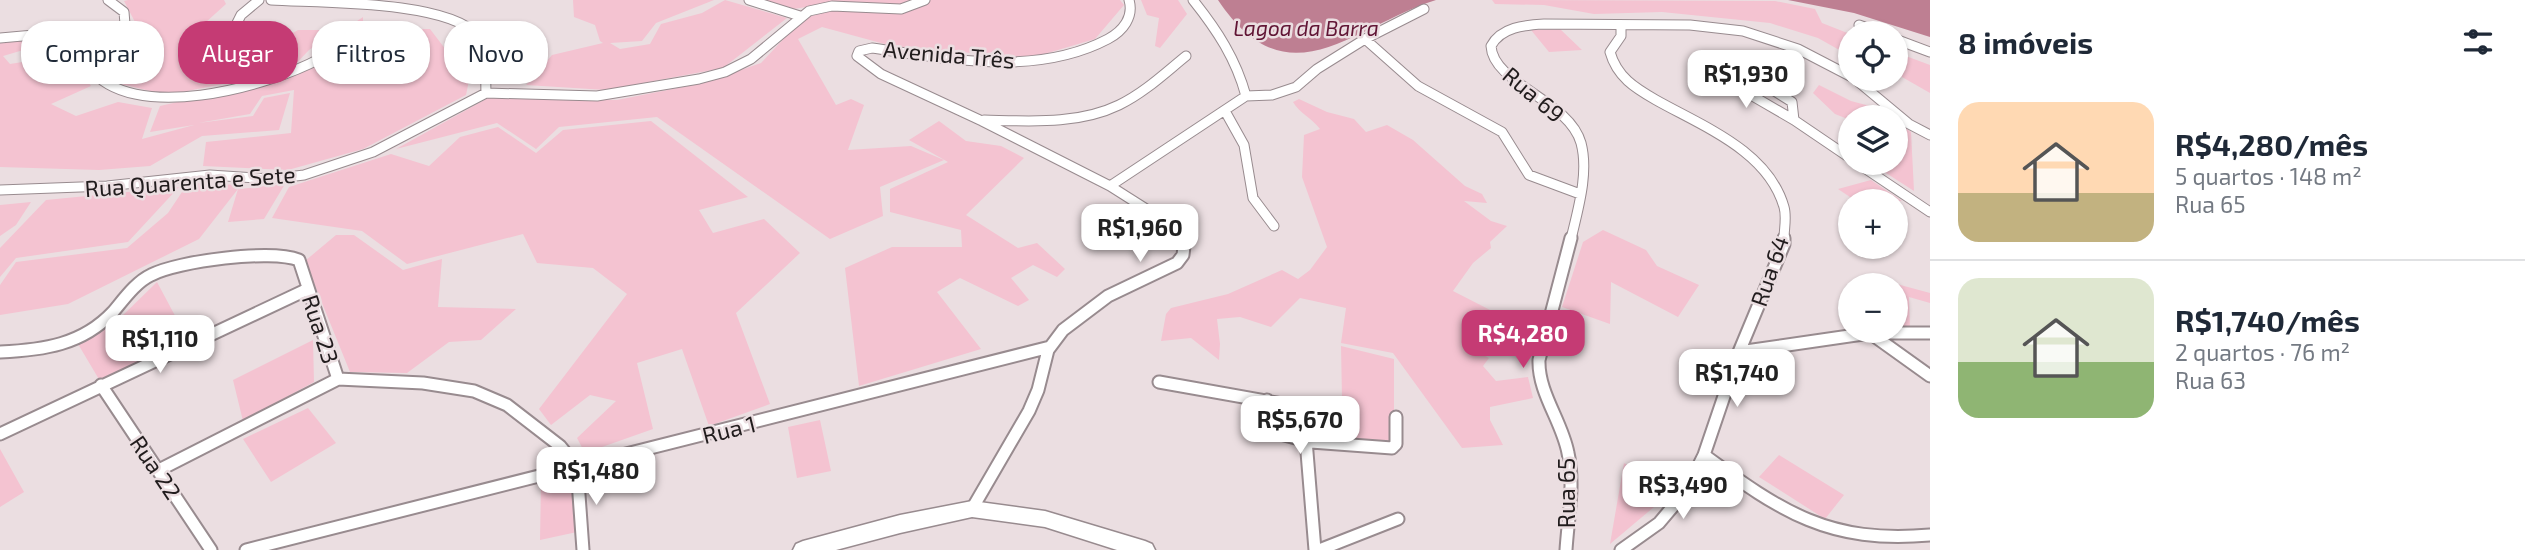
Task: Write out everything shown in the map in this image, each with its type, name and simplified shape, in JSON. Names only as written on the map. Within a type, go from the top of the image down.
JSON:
[{"type":"main road","points":[[803,550],[900,524],[972,509],[1045,519],[1145,550]]},
{"type":"street","points":[[108,0],[122,8],[126,21]]},
{"type":"street","points":[[238,21],[241,15],[259,0]]},
{"type":"street","points":[[271,0],[399,1],[432,5],[456,15],[477,34],[483,55],[486,93]]},
{"type":"street","points":[[749,0],[800,16]]},
{"type":"street","name":"Rua Quarenta e Sete","points":[[0,190],[107,186],[219,175],[271,179],[304,175],[333,168],[373,152],[486,93],[597,96],[699,79],[725,72],[751,59],[800,16],[832,6],[901,9],[925,0]]},
{"type":"street","name":"Avenida Três","points":[[1050,347],[1070,324],[1089,308],[1177,263],[1183,255],[1184,246],[1154,212],[1110,186],[982,121],[881,74],[856,56],[859,51],[872,48],[1004,61],[1045,61],[1079,51],[1114,35],[1129,19],[1132,8],[1129,0]]},
{"type":"street","points":[[1193,0],[1228,44],[1246,96]]},
{"type":"street","points":[[1110,186],[1246,96],[1272,95],[1296,88],[1317,69],[1365,39],[1424,9]]},
{"type":"street","points":[[1620,26],[1684,25],[1742,31],[1786,43],[1838,68]]},
{"type":"street","name":"Rua 69","points":[[1580,194],[1585,166],[1582,144],[1569,121],[1551,104],[1501,67],[1492,57],[1491,46],[1498,35],[1527,26],[1620,26]]},
{"type":"street","name":"Rua 64","points":[[1620,26],[1621,36],[1610,52],[1614,67],[1633,87],[1742,149],[1773,179],[1785,210],[1784,244],[1739,352],[1704,455],[1686,491],[1659,523],[1620,550]]},
{"type":"street","points":[[0,38],[21,36]]},
{"type":"street","points":[[1365,39],[1418,86],[1502,132],[1529,175],[1580,194]]},
{"type":"street","points":[[1908,44],[1930,52]]},
{"type":"street","points":[[982,121],[1052,120],[1090,116],[1110,109],[1142,91],[1186,56]]},
{"type":"street","points":[[105,84],[116,90],[154,99],[176,98],[295,72],[312,63]]},
{"type":"street","points":[[1794,120],[1792,102],[1783,94],[1757,88],[1751,91],[1751,95],[1758,100],[1838,150]]},
{"type":"street","points":[[1869,91],[1909,124],[1930,135]]},
{"type":"street","points":[[1225,111],[1244,145],[1253,202],[1274,226]]},
{"type":"street","points":[[1875,175],[1930,212]]},
{"type":"street","name":"Rua 65","points":[[1566,550],[1570,471],[1568,450],[1538,363],[1580,194]]},
{"type":"street","name":"Rua 23","points":[[0,352],[53,349],[69,343],[99,325],[142,280],[163,271],[271,253],[286,253],[299,260],[338,379],[423,383],[474,391],[507,405],[559,446],[577,467]]},
{"type":"street","points":[[0,434],[308,289]]},
{"type":"street","points":[[1908,333],[1930,333]]},
{"type":"street","points":[[1739,352],[1838,338]]},
{"type":"street","points":[[1884,343],[1930,376]]},
{"type":"street","points":[[972,509],[1027,416],[1040,388],[1050,347]]},
{"type":"street","name":"Rua 1","points":[[246,550],[1050,347]]},
{"type":"street","points":[[159,470],[338,379]]},
{"type":"street","points":[[1159,382],[1299,407],[1306,440],[1317,550],[1398,519]]},
{"type":"street","name":"Rua 22","points":[[101,385],[211,550]]},
{"type":"street","points":[[1266,400],[1269,431],[1278,436],[1306,440],[1392,448],[1396,444],[1396,417]]},
{"type":"street","points":[[1704,455],[1769,503],[1821,530],[1859,540],[1930,535]]},
{"type":"street","points":[[577,467],[583,550]]},
{"type":"shaded area","points":[[224,0],[226,4],[207,21],[178,21],[178,84],[223,84],[167,95],[121,84],[164,84],[164,21],[134,21],[124,1]]},
{"type":"shaded area","points":[[573,0],[714,0],[656,23],[642,41],[610,43],[620,49],[650,44],[661,24],[702,13],[725,0],[787,18],[723,68],[606,90],[526,85],[548,84],[548,60],[552,55],[603,43],[595,25],[574,17]]},
{"type":"shaded area","points":[[759,0],[920,0],[900,6],[833,3],[793,9]]},
{"type":"shaded area","points":[[930,0],[1120,0],[1124,5],[1095,39],[1031,58],[892,46],[822,27],[798,39],[836,105],[851,99],[864,105],[848,150],[911,146],[944,160],[880,187],[883,216],[830,239],[657,117],[559,127],[536,149],[497,123],[396,149],[488,98],[617,100],[703,83],[761,63],[803,18],[831,11],[911,11]]},
{"type":"shaded area","points":[[1141,0],[1178,0],[1187,14],[1160,48],[1155,46],[1159,18],[1147,15]]},
{"type":"shaded area","points":[[1492,0],[1775,1],[1815,9],[1822,23],[1838,29],[1838,49],[1818,38],[1770,23],[1662,12],[1594,14],[1544,5],[1495,4]]},
{"type":"shaded area","points":[[430,29],[444,47],[444,84],[468,84],[466,95],[363,149],[288,170],[203,166],[206,142],[291,133],[294,90],[262,96],[250,114],[198,123],[253,116],[264,98],[290,93],[279,130],[202,136],[150,166],[99,170],[0,167],[0,42],[21,39],[21,51],[3,56],[10,64],[21,62],[21,84],[90,84],[91,86],[51,104],[76,116],[118,102],[152,108],[142,139],[194,125],[150,132],[160,106],[257,84],[298,84],[298,74],[312,67],[312,84],[430,84]]},
{"type":"shaded area","points":[[1560,29],[1582,50],[1549,52],[1531,30]]},
{"type":"shaded area","points":[[298,30],[312,30],[312,48],[298,62]]},
{"type":"shaded area","points":[[1908,57],[1930,65],[1930,93],[1908,80]]},
{"type":"shaded area","points":[[1819,85],[1851,101],[1866,105],[1838,105],[1838,115],[1813,93]]},
{"type":"shaded area","points":[[1299,99],[1327,112],[1354,119],[1366,132],[1387,125],[1413,140],[1465,186],[1482,194],[1487,203],[1464,201],[1491,221],[1507,226],[1490,242],[1491,248],[1473,263],[1453,291],[1494,312],[1501,326],[1479,327],[1466,331],[1463,344],[1489,358],[1483,366],[1496,381],[1528,377],[1533,398],[1490,407],[1490,420],[1503,445],[1462,448],[1393,353],[1341,343],[1346,308],[1300,298],[1271,327],[1240,317],[1217,319],[1219,360],[1191,338],[1161,341],[1166,314],[1171,308],[1228,294],[1282,270],[1298,279],[1310,270],[1327,247],[1302,177],[1304,135],[1320,129],[1293,102]]},
{"type":"shaded area","points":[[651,121],[748,197],[699,210],[713,233],[764,219],[800,253],[736,313],[770,404],[709,426],[682,349],[637,363],[653,429],[585,453],[577,438],[616,401],[590,395],[551,425],[539,409],[627,294],[593,268],[537,263],[523,234],[407,264],[362,231],[272,218],[289,187],[391,154],[429,166],[460,137],[498,127],[536,153],[563,130]]},
{"type":"shaded area","points":[[939,121],[966,141],[1001,146],[1024,158],[966,215],[1018,248],[1037,243],[1065,269],[1057,277],[1033,265],[1011,278],[1029,300],[1018,306],[960,278],[937,292],[981,349],[859,386],[845,268],[892,247],[962,247],[961,230],[890,212],[890,189],[948,162],[909,140]]},
{"type":"shaded area","points":[[1908,130],[1911,132],[1914,191],[1889,175],[1908,175]]},
{"type":"shaded area","points":[[1871,180],[1884,189],[1838,189]]},
{"type":"shaded area","points":[[188,183],[241,185],[239,189],[285,184],[264,219],[228,222],[238,189],[199,239],[68,304],[0,315],[0,285],[16,262],[127,248],[168,213]]},
{"type":"shaded area","points":[[179,187],[128,242],[16,258],[0,277],[0,248],[46,200]]},
{"type":"shaded area","points":[[31,202],[16,225],[0,236],[0,205]]},
{"type":"shaded area","points":[[1603,230],[1646,250],[1657,266],[1699,285],[1678,317],[1611,282],[1610,324],[1562,307],[1583,242]]},
{"type":"shaded area","points":[[336,235],[354,235],[403,270],[442,259],[438,307],[516,309],[481,340],[449,342],[407,373],[350,372],[305,261]]},
{"type":"shaded area","points":[[157,282],[188,340],[100,381],[78,344],[119,319]]},
{"type":"shaded area","points":[[1908,287],[1930,293],[1930,303],[1909,297],[1910,329]]},
{"type":"shaded area","points":[[313,340],[314,382],[243,421],[233,380]]},
{"type":"shaded area","points":[[1341,346],[1394,359],[1394,419],[1391,444],[1313,434],[1308,401],[1342,398]]},
{"type":"shaded area","points":[[308,408],[336,443],[271,482],[243,439]]},
{"type":"shaded area","points":[[820,420],[831,471],[797,478],[788,427]]},
{"type":"shaded area","points":[[0,449],[24,492],[0,507]]},
{"type":"shaded area","points":[[1779,455],[1844,495],[1825,519],[1759,477]]},
{"type":"shaded area","points":[[1624,463],[1673,491],[1610,544]]},
{"type":"shaded area","points":[[577,475],[577,532],[540,540],[541,483]]},
{"type":"water","name":"Lagoa da Barra","points":[[1218,0],[1436,0],[1348,39],[1321,49],[1295,53],[1270,48],[1244,31]]},
{"type":"water","points":[[1788,0],[1930,0],[1930,37],[1908,30],[1908,21],[1879,21],[1854,13]]}]
